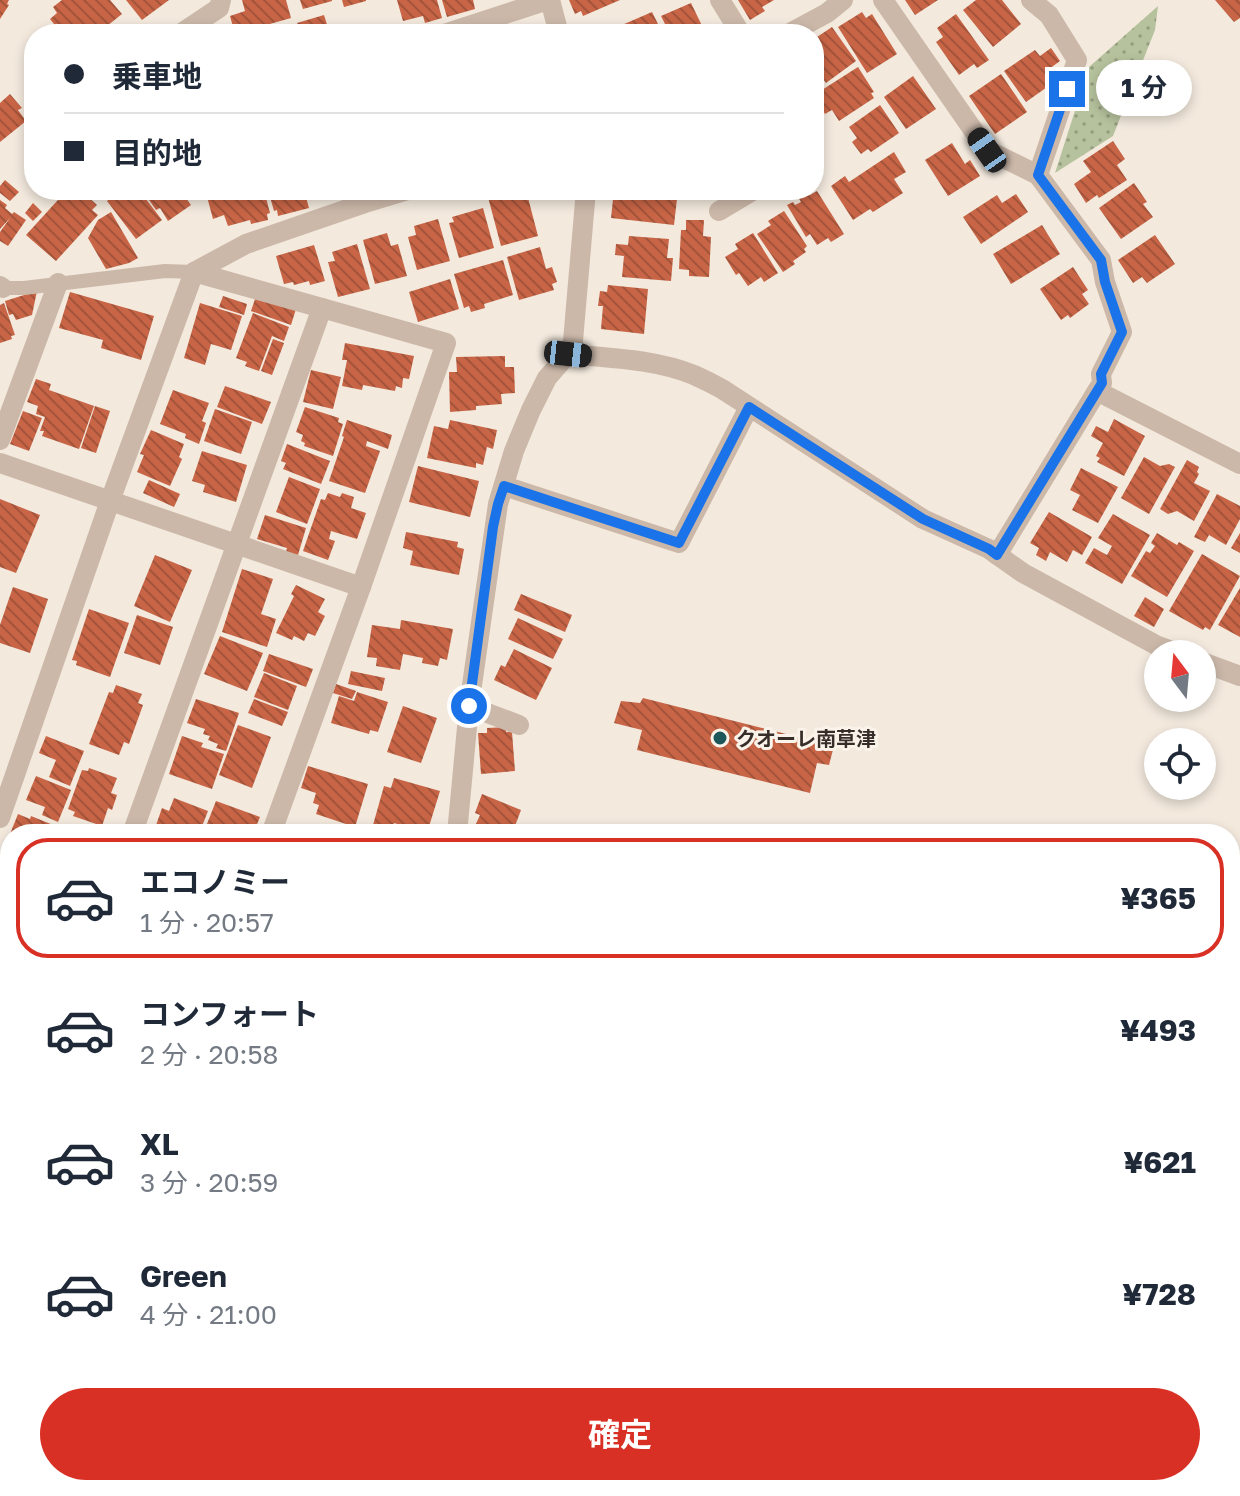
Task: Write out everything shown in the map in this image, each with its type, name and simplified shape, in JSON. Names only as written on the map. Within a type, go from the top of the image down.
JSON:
[{"type":"street","points":[[195,24],[219,8],[221,0]]},
{"type":"street","points":[[475,24],[549,0],[556,24]]},
{"type":"street","points":[[720,0],[735,24]]},
{"type":"street","points":[[807,24],[843,0]]},
{"type":"street","points":[[883,0],[987,150],[1038,175],[1101,260],[1122,332],[1101,374],[1102,383],[997,555]]},
{"type":"street","points":[[1031,0],[1049,15],[1077,60],[1038,175]]},
{"type":"street","points":[[0,818],[110,501],[194,272],[246,244],[375,200]]},
{"type":"street","points":[[458,824],[469,706],[493,527],[514,451],[531,410],[547,378],[568,354],[573,341],[585,200]]},
{"type":"street","points":[[719,211],[737,200]]},
{"type":"street","points":[[194,272],[446,343],[275,824]]},
{"type":"street","points":[[0,440],[58,283]]},
{"type":"street","points":[[136,824],[322,308]]},
{"type":"street","points":[[568,354],[635,361],[692,374],[722,389],[923,519],[989,549],[1023,573],[1147,640]]},
{"type":"street","points":[[1097,391],[1240,464]]},
{"type":"street","points":[[504,486],[679,543],[749,407]]},
{"type":"street","points":[[0,463],[361,587]]},
{"type":"street","points":[[1216,667],[1240,676]]},
{"type":"street","points":[[469,706],[519,725]]},
{"type":"lane","points":[[2,287],[24,288],[165,271],[194,272]]},
{"type":"green space","points":[[1158,6],[1155,30],[1113,136],[1055,173],[1089,67]]},
{"type":"building","points":[[0,0],[9,0],[9,5],[0,19]]},
{"type":"building","points":[[62,0],[110,0],[122,14],[110,24],[54,24],[50,19],[57,13],[53,7]]},
{"type":"building","points":[[126,0],[169,0],[142,20]]},
{"type":"building","points":[[242,0],[286,0],[291,18],[270,24],[232,24],[230,16],[245,11]]},
{"type":"building","points":[[300,0],[332,0],[332,1],[303,9]]},
{"type":"building","points":[[342,0],[366,0],[366,1],[344,7]]},
{"type":"building","points":[[397,0],[437,0],[442,18],[425,23],[423,16],[403,21]]},
{"type":"building","points":[[442,0],[473,0],[475,9],[447,17]]},
{"type":"building","points":[[569,0],[620,0],[583,16],[581,11],[575,14]]},
{"type":"building","points":[[738,0],[774,0],[762,7],[765,11],[750,20]]},
{"type":"building","points":[[905,0],[938,0],[915,15]]},
{"type":"building","points":[[976,0],[1002,0],[1021,24],[993,47],[963,10]]},
{"type":"building","points":[[1215,0],[1240,0],[1240,18],[1234,22]]},
{"type":"building","points":[[691,3],[701,24],[665,24],[661,16]]},
{"type":"building","points":[[652,12],[658,24],[624,24]]},
{"type":"building","points":[[862,12],[866,18],[872,14],[897,54],[867,73],[838,27]]},
{"type":"building","points":[[956,14],[989,60],[977,68],[974,64],[959,75],[936,42],[943,37],[937,28]]},
{"type":"building","points":[[324,15],[327,24],[297,24]]},
{"type":"building","points":[[832,27],[856,61],[826,83],[824,80],[824,32]]},
{"type":"building","points":[[1051,48],[1060,61],[1049,69],[1057,80],[1026,102],[1004,71],[1035,50],[1040,56]]},
{"type":"building","points":[[858,67],[874,92],[871,93],[874,98],[839,121],[832,110],[824,112],[824,89]]},
{"type":"building","points":[[1001,74],[1027,112],[995,134],[969,96]]},
{"type":"building","points":[[913,76],[936,109],[906,129],[884,97]]},
{"type":"building","points":[[10,94],[22,108],[18,110],[24,123],[0,142],[0,103]]},
{"type":"building","points":[[880,105],[899,133],[871,152],[868,149],[861,154],[852,142],[857,138],[849,127]]},
{"type":"building","points":[[1113,141],[1125,159],[1117,165],[1127,180],[1086,203],[1074,184],[1091,172],[1083,161]]},
{"type":"building","points":[[952,143],[965,164],[970,160],[980,176],[948,196],[925,160]]},
{"type":"building","points":[[894,152],[906,172],[894,179],[903,193],[873,212],[870,209],[853,220],[831,186],[845,176],[849,182]]},
{"type":"building","points":[[5,180],[19,192],[10,201],[0,193],[0,186]]},
{"type":"building","points":[[1134,183],[1153,217],[1121,239],[1099,208]]},
{"type":"building","points":[[1016,194],[1028,212],[981,244],[963,217],[997,195],[1002,203]]},
{"type":"building","points":[[0,200],[12,214],[14,212],[26,220],[8,246],[0,241],[0,232],[10,218],[0,229]]},
{"type":"building","points":[[58,200],[92,200],[97,205],[92,210],[98,215],[56,261],[26,235]]},
{"type":"building","points":[[147,200],[162,220],[136,239],[107,201]]},
{"type":"building","points":[[149,200],[187,200],[191,205],[168,221],[160,208],[156,210]]},
{"type":"building","points":[[208,200],[267,200],[270,213],[267,214],[268,220],[251,224],[250,220],[228,226],[224,215],[213,219]]},
{"type":"building","points":[[271,200],[307,200],[309,208],[278,216],[277,210],[274,211]]},
{"type":"building","points":[[489,200],[529,200],[538,236],[501,246]]},
{"type":"building","points":[[613,200],[677,200],[674,225],[611,218]]},
{"type":"building","points":[[823,200],[844,234],[831,242],[828,238],[817,245],[810,234],[806,237],[787,205]]},
{"type":"building","points":[[33,203],[42,212],[33,221],[25,213]]},
{"type":"building","points":[[483,208],[494,248],[459,258],[449,223],[454,222],[452,217]]},
{"type":"building","points":[[784,211],[807,246],[804,249],[806,252],[793,261],[795,264],[783,272],[757,234],[771,225],[768,221]]},
{"type":"building","points":[[111,212],[138,258],[106,269],[88,238],[98,220]]},
{"type":"building","points":[[438,219],[450,261],[417,270],[408,237],[416,235],[414,226]]},
{"type":"building","points":[[686,220],[704,220],[703,236],[711,237],[709,277],[689,276],[689,270],[679,269],[681,230],[686,230]]},
{"type":"building","points":[[1042,225],[1060,254],[1011,284],[993,254]]},
{"type":"building","points":[[387,233],[391,246],[398,244],[407,276],[375,284],[363,240]]},
{"type":"building","points":[[753,233],[778,273],[764,282],[761,277],[748,286],[739,273],[736,275],[725,257],[738,249],[735,244]]},
{"type":"building","points":[[1155,235],[1175,264],[1147,283],[1142,277],[1133,283],[1118,260]]},
{"type":"building","points":[[629,236],[669,239],[667,258],[673,258],[671,281],[622,277],[624,256],[615,255],[616,244],[628,245]]},
{"type":"building","points":[[357,244],[370,289],[338,297],[328,262],[335,261],[332,252]]},
{"type":"building","points":[[314,245],[325,281],[310,285],[309,281],[284,284],[276,256]]},
{"type":"building","points":[[540,247],[546,269],[552,267],[557,282],[552,284],[554,290],[519,300],[507,257]]},
{"type":"building","points":[[503,260],[513,295],[484,304],[485,308],[471,312],[469,306],[464,308],[454,274]]},
{"type":"building","points":[[1073,267],[1088,290],[1082,294],[1089,304],[1070,318],[1068,315],[1061,320],[1040,289]]},
{"type":"building","points":[[450,279],[459,309],[418,322],[409,292]]},
{"type":"building","points":[[608,285],[648,289],[644,334],[601,329],[603,306],[598,306],[600,291],[607,292]]},
{"type":"building","points":[[37,291],[32,315],[16,320],[13,314],[9,315],[5,301]]},
{"type":"building","points":[[70,292],[154,316],[141,360],[101,348],[103,340],[59,328]]},
{"type":"building","points":[[223,296],[247,304],[244,315],[219,307]]},
{"type":"building","points":[[256,296],[296,309],[291,325],[251,311]]},
{"type":"building","points":[[4,303],[15,335],[0,343],[0,305]]},
{"type":"building","points":[[200,303],[242,316],[231,350],[211,344],[205,365],[184,358]]},
{"type":"building","points":[[253,313],[289,327],[284,341],[272,336],[259,371],[245,366],[247,362],[236,358]]},
{"type":"building","points":[[273,339],[284,343],[272,375],[261,371]]},
{"type":"building","points":[[345,343],[414,356],[409,379],[403,378],[402,388],[396,386],[395,391],[363,385],[362,390],[342,386],[347,360],[342,360]]},
{"type":"building","points":[[505,356],[505,367],[514,367],[515,393],[501,394],[502,404],[450,412],[449,372],[457,372],[456,357]]},
{"type":"building","points":[[311,370],[341,377],[333,409],[303,402]]},
{"type":"building","points":[[36,379],[51,384],[49,390],[94,406],[79,449],[42,436],[44,431],[40,431],[45,417],[36,414],[38,406],[27,402]]},
{"type":"building","points":[[225,386],[271,402],[262,424],[217,407]]},
{"type":"building","points":[[173,390],[209,403],[202,421],[206,423],[199,444],[185,438],[186,434],[160,424]]},
{"type":"building","points":[[95,406],[110,411],[96,453],[81,448]]},
{"type":"building","points":[[305,407],[339,418],[338,422],[343,424],[333,456],[304,446],[305,443],[301,441],[303,435],[296,432]]},
{"type":"building","points":[[215,409],[252,422],[241,454],[204,441]]},
{"type":"building","points":[[23,411],[42,418],[29,451],[10,444]]},
{"type":"building","points":[[1114,419],[1145,436],[1124,476],[1097,462],[1100,458],[1096,456],[1103,443],[1091,436],[1096,426],[1108,432]]},
{"type":"building","points":[[347,420],[392,435],[388,449],[367,441],[366,446],[380,451],[365,493],[329,481]]},
{"type":"building","points":[[450,420],[497,430],[493,449],[487,447],[483,465],[476,463],[476,468],[427,458],[434,426],[448,429]]},
{"type":"building","points":[[151,430],[184,444],[179,457],[182,459],[170,486],[137,472],[144,455],[140,454]]},
{"type":"building","points":[[287,444],[330,461],[321,484],[283,469],[286,463],[281,461]]},
{"type":"building","points":[[202,451],[247,465],[236,502],[203,492],[205,485],[192,481]]},
{"type":"building","points":[[1144,457],[1160,466],[1169,464],[1175,467],[1149,514],[1121,498]]},
{"type":"building","points":[[1187,460],[1199,467],[1194,483],[1210,491],[1194,521],[1177,511],[1168,514],[1160,509]]},
{"type":"building","points":[[418,466],[479,481],[470,517],[409,502]]},
{"type":"building","points":[[1081,468],[1118,487],[1098,523],[1072,510],[1080,495],[1070,490]]},
{"type":"building","points":[[289,477],[320,489],[307,524],[276,512]]},
{"type":"building","points":[[149,480],[180,494],[174,507],[143,493]]},
{"type":"building","points":[[328,493],[354,497],[351,508],[366,513],[357,539],[331,531],[329,539],[335,541],[328,560],[303,551],[321,499],[325,500]]},
{"type":"building","points":[[1217,494],[1240,506],[1240,519],[1226,545],[1209,535],[1205,542],[1194,537]]},
{"type":"building","points":[[0,499],[40,515],[16,573],[0,567]]},
{"type":"building","points":[[1049,512],[1092,537],[1082,555],[1073,550],[1067,562],[1050,552],[1046,561],[1036,555],[1039,548],[1030,543]]},
{"type":"building","points":[[1113,514],[1150,535],[1122,584],[1085,563],[1094,548],[1107,555],[1112,546],[1098,538]]},
{"type":"building","points":[[265,515],[306,528],[298,555],[286,552],[287,548],[257,539]]},
{"type":"building","points":[[406,532],[458,542],[457,547],[464,549],[459,575],[410,565],[413,551],[403,548]]},
{"type":"building","points":[[1157,533],[1194,551],[1167,597],[1131,576],[1146,551],[1150,553],[1155,546],[1151,543]]},
{"type":"building","points":[[1240,533],[1240,553],[1231,548]]},
{"type":"building","points":[[1202,554],[1240,576],[1210,630],[1205,627],[1203,630],[1169,611]]},
{"type":"building","points":[[155,555],[192,570],[170,622],[134,606]]},
{"type":"building","points":[[242,569],[273,579],[261,614],[276,619],[267,647],[222,632]]},
{"type":"building","points":[[296,585],[325,599],[318,612],[325,616],[315,636],[308,633],[304,641],[276,633]]},
{"type":"building","points":[[13,587],[48,599],[30,653],[0,643],[0,625]]},
{"type":"building","points":[[1240,588],[1240,637],[1218,625]]},
{"type":"building","points":[[521,594],[572,615],[565,632],[514,610]]},
{"type":"building","points":[[1145,597],[1164,609],[1154,627],[1134,616]]},
{"type":"building","points":[[89,609],[129,623],[110,677],[76,665],[77,661],[72,660]]},
{"type":"building","points":[[137,615],[173,627],[160,665],[124,653]]},
{"type":"building","points":[[518,618],[563,639],[553,659],[508,639]]},
{"type":"building","points":[[401,620],[453,629],[447,660],[440,658],[438,666],[422,663],[423,658],[403,654],[400,670],[376,666],[377,658],[367,657],[372,625],[400,629]]},
{"type":"building","points":[[220,636],[263,653],[247,691],[204,674]]},
{"type":"building","points":[[514,649],[552,668],[536,700],[494,680]]},
{"type":"building","points":[[269,654],[313,669],[306,687],[263,671]]},
{"type":"building","points":[[351,671],[385,678],[382,691],[348,684]]},
{"type":"building","points":[[264,673],[297,686],[288,710],[254,697]]},
{"type":"building","points":[[336,684],[356,691],[352,699],[333,693]]},
{"type":"building","points":[[116,685],[142,694],[138,703],[143,705],[129,744],[124,742],[119,755],[89,744],[109,692],[113,693]]},
{"type":"building","points":[[357,692],[388,702],[378,732],[370,730],[369,734],[331,723],[339,696],[354,701]]},
{"type":"building","name":"クオーレ南草津","points":[[643,698],[834,746],[829,765],[817,763],[810,793],[637,750],[642,730],[614,723],[621,701],[640,703]]},
{"type":"building","points":[[196,699],[239,713],[226,751],[216,748],[218,744],[208,740],[210,736],[203,734],[205,729],[187,723]]},
{"type":"building","points":[[254,699],[288,712],[282,726],[248,713]]},
{"type":"building","points":[[403,706],[437,718],[421,763],[387,752]]},
{"type":"building","points":[[238,725],[271,737],[252,788],[219,775]]},
{"type":"building","points":[[506,727],[506,732],[512,732],[515,771],[481,774],[478,733],[487,733],[487,728]]},
{"type":"building","points":[[46,736],[84,751],[70,786],[49,777],[56,760],[39,753]]},
{"type":"building","points":[[182,736],[203,743],[201,747],[224,754],[212,789],[169,774]]},
{"type":"building","points":[[308,766],[368,784],[356,824],[346,824],[316,814],[319,805],[313,803],[316,793],[301,788]]},
{"type":"building","points":[[89,768],[117,778],[111,793],[117,795],[103,824],[73,816],[75,812],[68,809],[82,770],[88,771]]},
{"type":"building","points":[[36,776],[71,790],[58,822],[42,815],[45,807],[26,800]]},
{"type":"building","points":[[394,778],[440,791],[430,824],[373,824],[384,786],[391,788]]},
{"type":"building","points":[[482,794],[521,810],[516,824],[476,824],[480,815],[475,813]]},
{"type":"building","points":[[174,798],[208,811],[203,824],[156,824],[162,808],[169,811]]},
{"type":"building","points":[[216,801],[260,817],[257,824],[207,824]]},
{"type":"building","points":[[18,814],[51,824],[14,824]]},
{"type":"place","name":"クオーレ南草津","points":[[720,738]]},
{"type":"route","points":[[469,706],[493,527],[504,486],[679,543],[749,407],[923,519],[997,555],[1102,383],[1101,374],[1122,332],[1101,260],[1038,175],[1067,89]]}]
